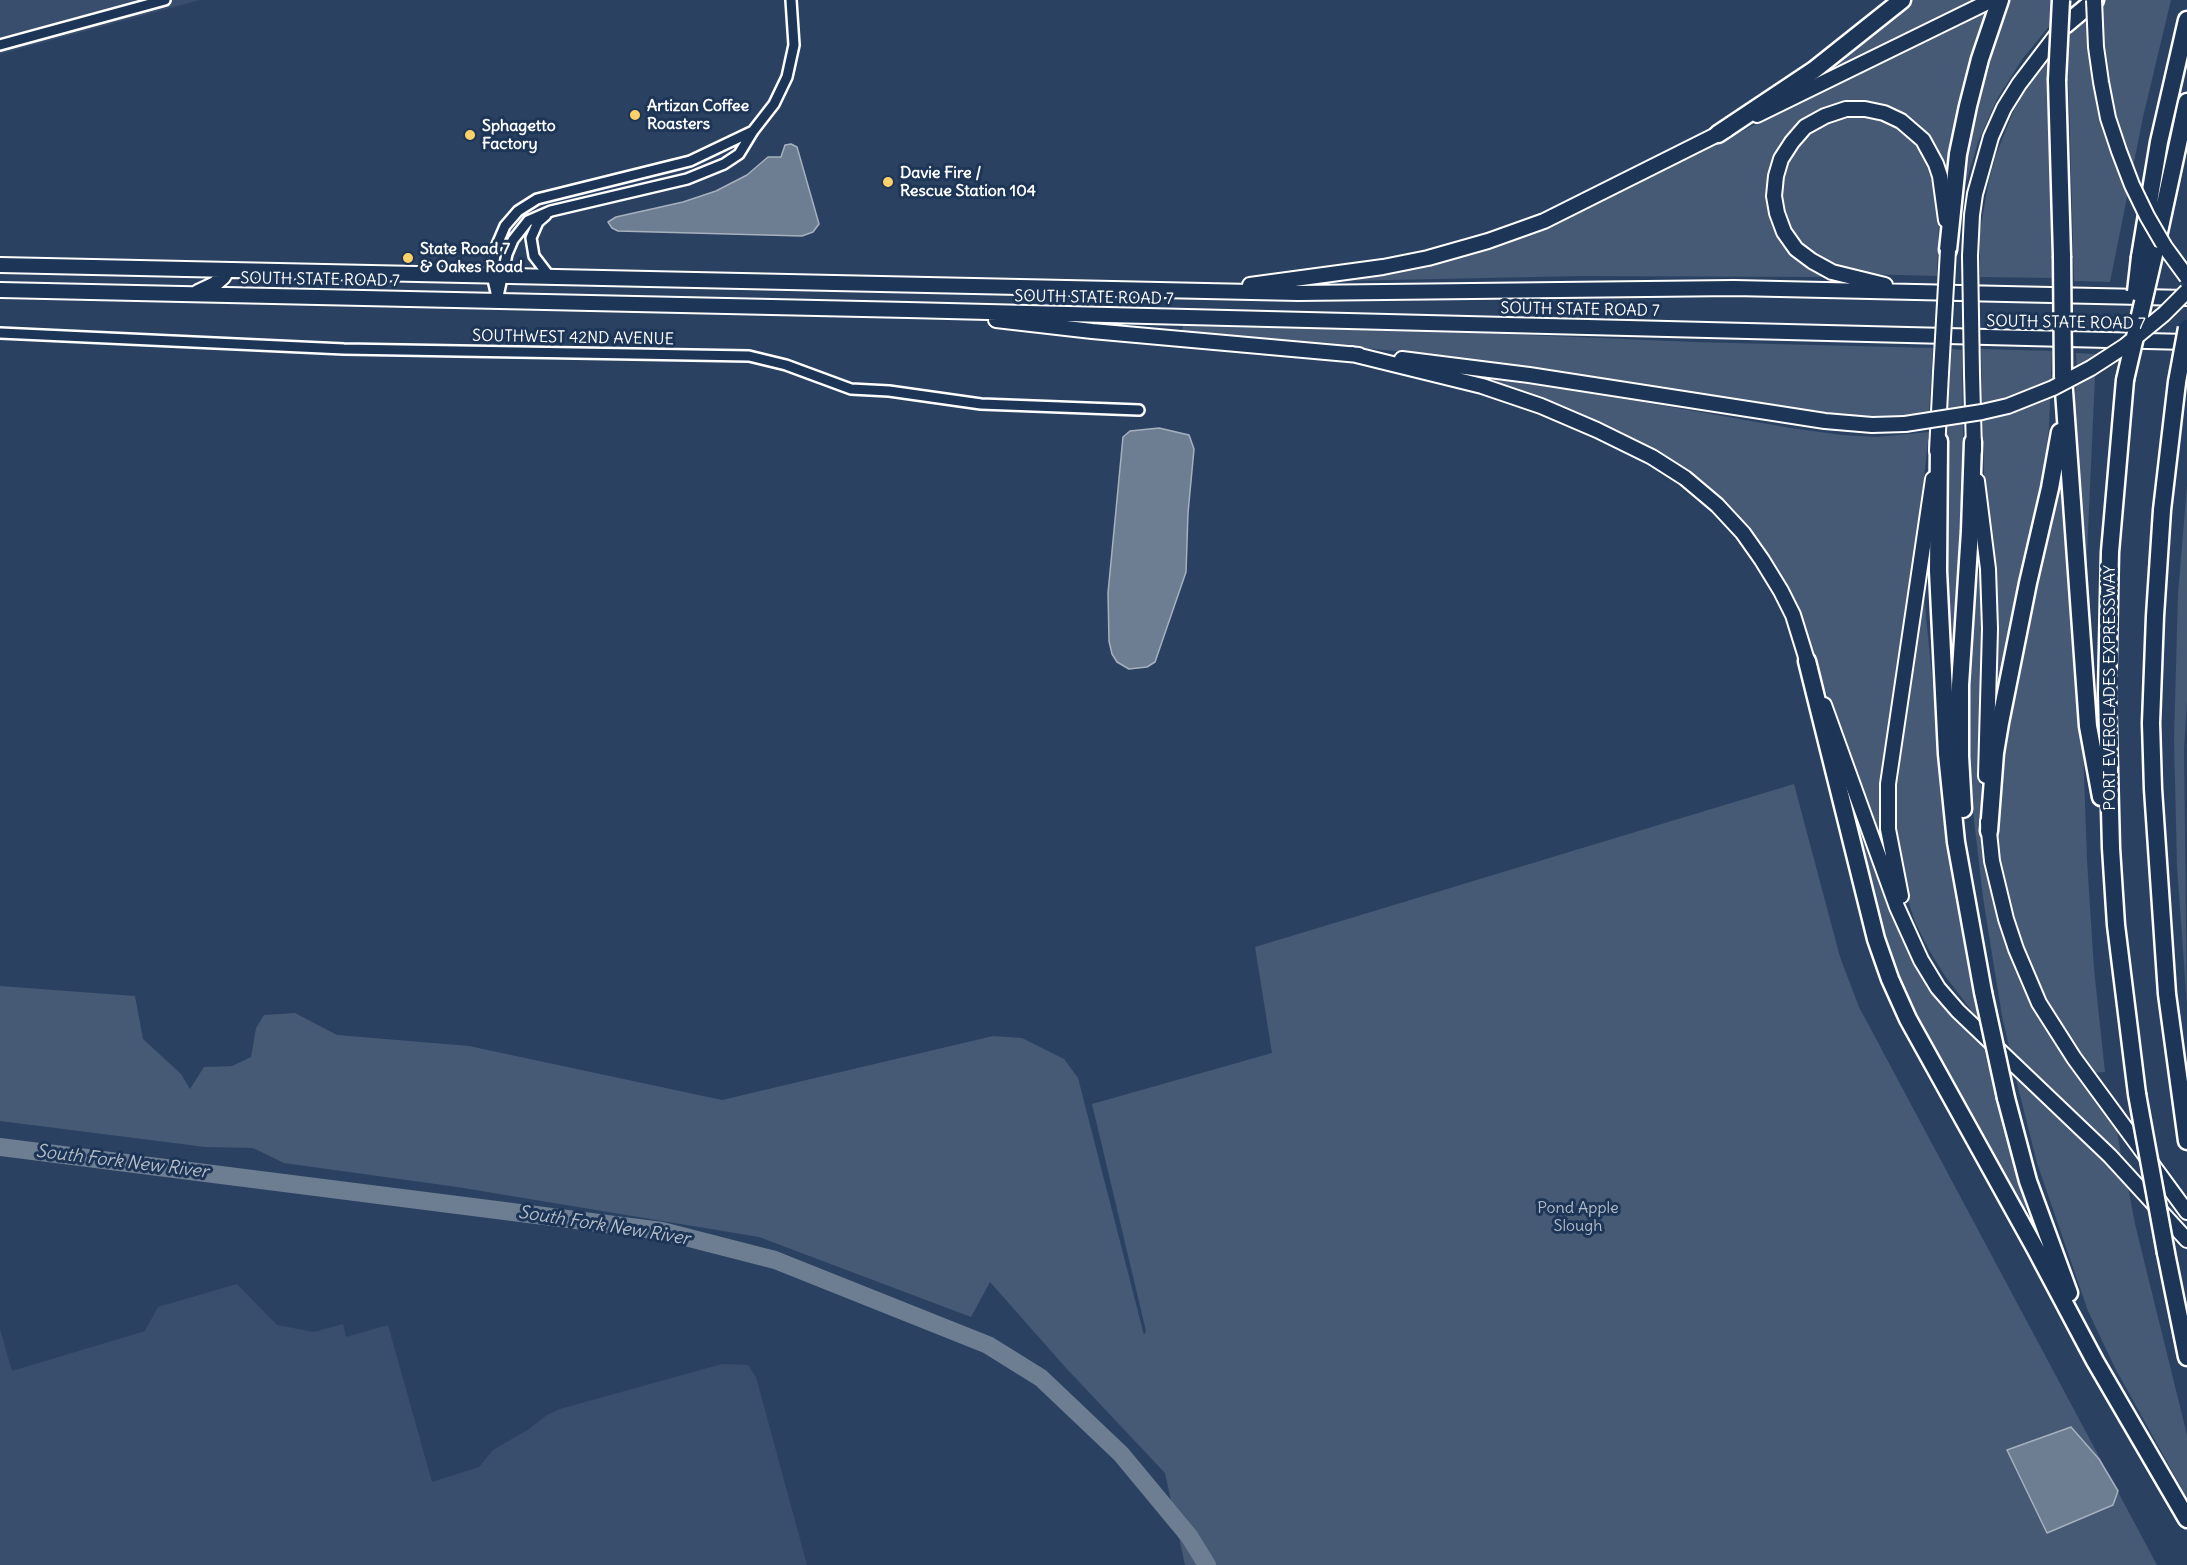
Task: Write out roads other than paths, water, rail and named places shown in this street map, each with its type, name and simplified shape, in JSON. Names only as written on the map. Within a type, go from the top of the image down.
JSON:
[{"type":"highway","points":[[1718,134],[1814,70],[1902,0]]},
{"type":"highway","points":[[2061,0],[2057,80],[2063,377],[2088,726],[2111,848]]},
{"type":"highway","points":[[2065,25],[2095,0]]},
{"type":"highway","points":[[1948,250],[1952,202],[1964,125],[1995,4]]},
{"type":"highway","name":"PORT EVERGLADES EXPRESSWAY","points":[[2187,20],[2159,142],[2147,256],[2125,380],[2109,552],[2107,693],[2111,848],[2122,978],[2137,1094],[2187,1357]]},
{"type":"highway","points":[[2147,256],[2187,102]]},
{"type":"highway","points":[[2187,328],[2176,382],[2162,510],[2151,723],[2153,789],[2167,994],[2187,1140]]},
{"type":"highway","points":[[1989,831],[1995,753],[2028,583],[2056,457],[2063,377]]},
{"type":"highway","points":[[1939,441],[1939,598],[1948,765],[1956,842],[1983,992],[2018,1147],[2039,1214],[2095,1361]]},
{"type":"highway","points":[[1973,442],[1960,685],[1960,756],[1965,827],[1983,992]]},
{"type":"highway","points":[[1807,661],[1876,939],[1890,979],[1908,1019],[2095,1361],[2187,1520]]},
{"type":"main road","points":[[2086,0],[2019,84],[2004,108],[1991,137],[1975,194],[1972,215],[1970,256],[1973,442],[1988,569],[1990,629],[1985,792],[1992,861],[2006,919],[2039,1003],[2074,1058],[2187,1212]]},
{"type":"main road","points":[[2095,0],[2096,47],[2101,82],[2108,117],[2119,152],[2147,216],[2165,247],[2187,277]]},
{"type":"main road","points":[[1207,291],[1383,267],[1428,258],[1488,241],[1544,220],[1718,134],[1995,4]]},
{"type":"main road","points":[[1907,291],[1832,272],[1796,249],[1784,232],[1774,196],[1781,159],[1805,127],[1825,116],[1846,109],[1865,109],[1884,113],[1913,130],[1930,152],[1940,176],[1946,207],[1948,250],[1939,441],[1888,784],[1888,829],[1911,936]]},
{"type":"main road","name":"SOUTH STATE ROAD 7","points":[[0,265],[1207,291],[1384,293],[1734,288],[2187,298]]},
{"type":"main road","points":[[190,294],[215,284],[223,278],[227,270]]},
{"type":"main road","name":"SOUTH STATE ROAD 7","points":[[0,290],[2187,342]]},
{"type":"main road","points":[[908,310],[1092,331],[1441,363],[1826,421],[1872,425],[1905,424],[1982,412],[2008,406],[2053,388],[2118,351],[2144,332],[2187,291]]},
{"type":"main road","points":[[1352,354],[1482,386],[1541,406],[1597,430],[1652,457],[1685,478],[1743,533],[1781,591],[1793,615],[1807,661],[1897,907],[1921,960],[1938,988],[1958,1011],[2110,1156],[2187,1240]]},
{"type":"street","points":[[0,45],[165,0]]},
{"type":"street","points":[[497,276],[520,229],[536,216],[687,179],[724,165],[739,154],[774,104],[788,77],[794,45],[791,0]]},
{"type":"street","points":[[497,301],[496,247],[505,226],[518,211],[537,199],[690,162],[753,131]]},
{"type":"street","points":[[644,189],[662,169]]},
{"type":"street","points":[[550,211],[538,222],[531,238],[534,256],[550,277]]},
{"type":"street","name":"SOUTHWEST 42ND AVENUE","points":[[0,333],[344,349],[749,356],[786,364],[851,389],[889,391],[981,404],[1139,410]]},
{"type":"waterway","name":"South Fork New River","points":[[0,1147],[662,1231],[775,1260],[988,1345],[1041,1378],[1121,1454],[1189,1536],[1207,1565]]},
{"type":"place","name":"Artizan Coffee Roasters","points":[[635,115]]},
{"type":"place","name":"Sphagetto Factory","points":[[470,135]]},
{"type":"place","name":"Davie Fire / Rescue Station 104","points":[[888,182]]},
{"type":"place","name":"State Road 7 & Oakes Road","points":[[408,258]]},
{"type":"park label","name":"Pond Apple Slough","points":[[1578,1217]]}]
